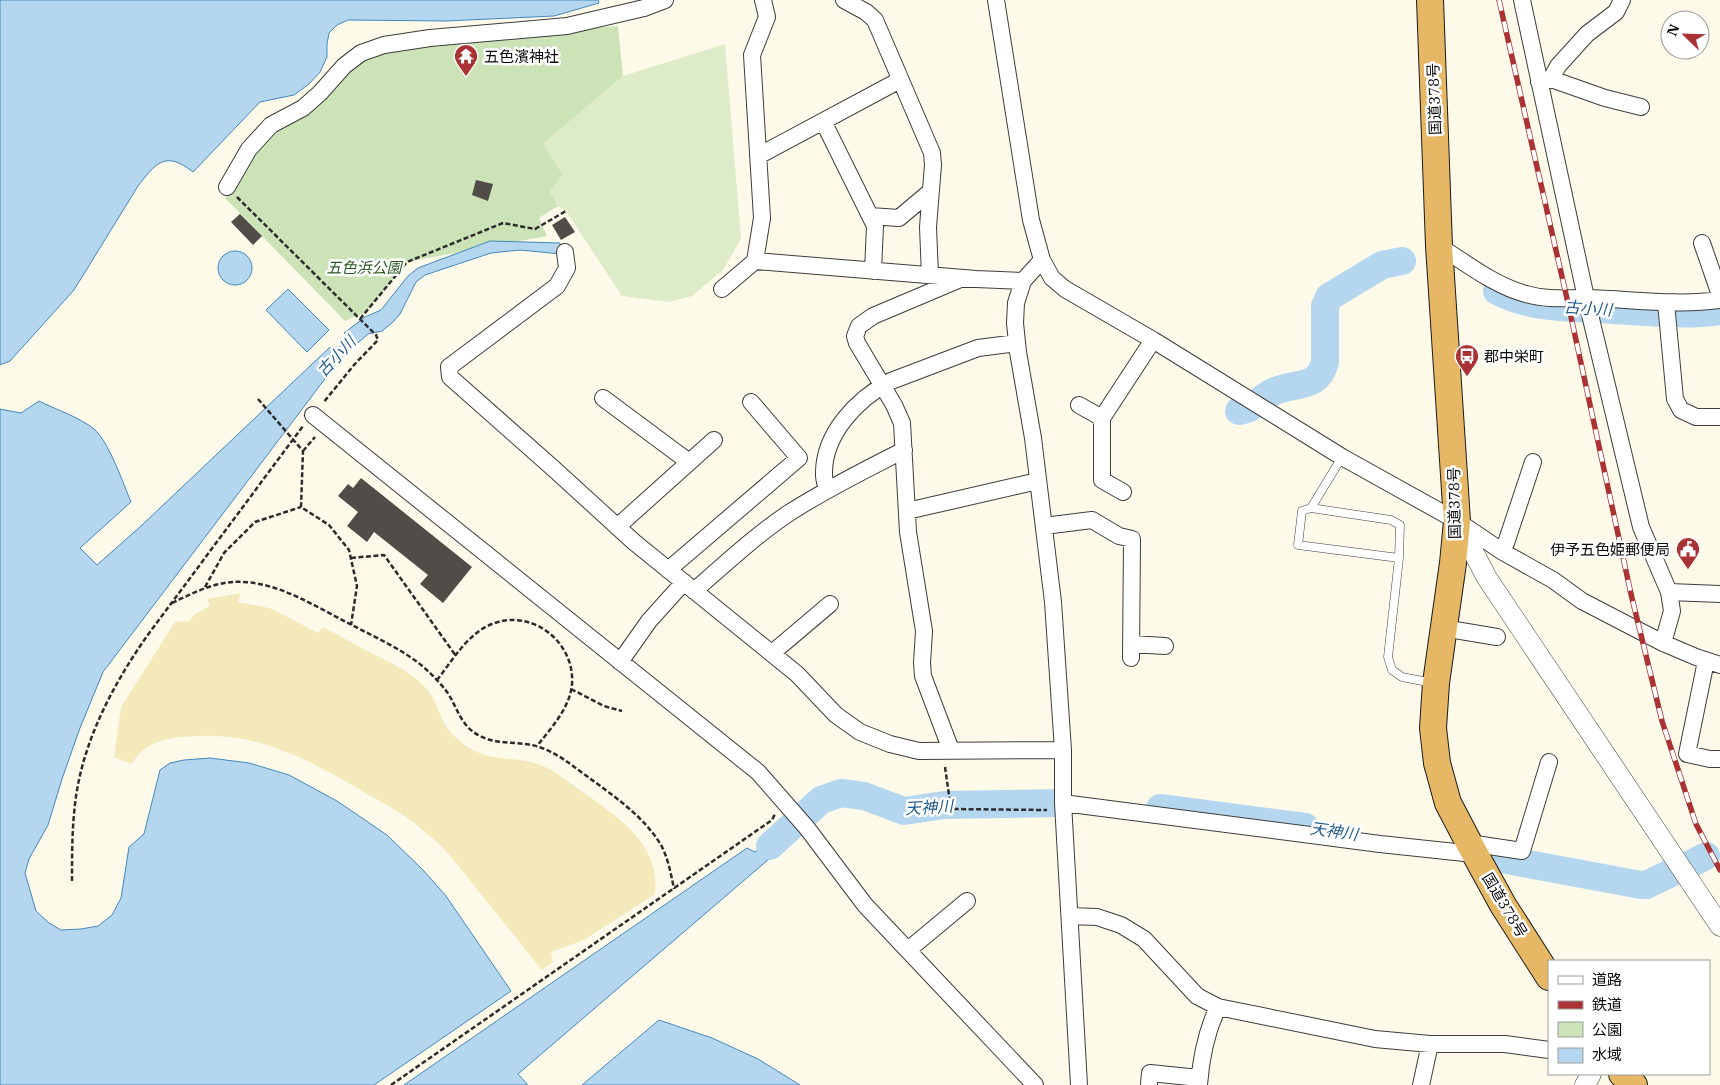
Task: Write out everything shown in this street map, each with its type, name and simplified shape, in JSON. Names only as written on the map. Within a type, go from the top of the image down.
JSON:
[{"type":"highway","name":"国道378号","points":[[1430,0],[1439,246],[1457,521],[1436,684],[1433,728],[1437,763],[1448,803],[1503,905],[1548,975]]},
{"type":"highway","points":[[1623,1075],[1634,1085]]},
{"type":"street","points":[[227,187],[249,148],[270,125],[303,108],[320,93],[344,66],[361,54],[384,45],[430,38],[567,26],[644,8],[666,0]]},
{"type":"street","points":[[722,289],[754,261],[762,218],[752,55],[767,17],[763,0]]},
{"type":"street","points":[[844,0],[866,12],[875,20],[932,154],[933,165],[928,227],[930,275]]},
{"type":"street","points":[[996,0],[1031,220],[1042,260],[1052,278],[1065,289],[1153,340],[1342,457],[1457,521],[1503,552],[1553,580],[1582,601],[1663,643],[1713,663],[1687,754],[1720,759]]},
{"type":"street","points":[[1522,0],[1545,80],[1586,298],[1641,527],[1669,592],[1672,611],[1663,643]]},
{"type":"street","points":[[1545,80],[1587,34],[1616,12],[1622,0]]},
{"type":"street","points":[[758,156],[900,80]]},
{"type":"street","points":[[1545,80],[1641,107]]},
{"type":"street","points":[[823,121],[874,226],[873,270]]},
{"type":"street","points":[[870,216],[899,218],[931,191]]},
{"type":"street","points":[[1702,243],[1720,295]]},
{"type":"street","points":[[1439,246],[1502,285],[1525,294],[1549,299],[1586,298],[1666,303],[1720,300]]},
{"type":"street","points":[[565,252],[568,268],[557,286],[449,367],[450,377],[617,527],[797,674],[836,715],[860,732],[890,744],[919,751],[1063,750]]},
{"type":"street","points":[[1042,260],[1023,281],[1016,303],[1015,323],[1033,438],[1052,602],[1063,750],[1064,807],[1079,1085]]},
{"type":"street","points":[[754,261],[1023,281]]},
{"type":"street","points":[[946,750],[923,676],[924,631],[908,532],[902,423],[883,385],[857,343],[855,336],[859,326],[872,316],[963,278]]},
{"type":"street","points":[[1666,303],[1675,399],[1681,410],[1696,417],[1720,417]]},
{"type":"street","points":[[1123,492],[1102,480],[1102,418],[1153,340]]},
{"type":"street","points":[[827,490],[824,475],[827,451],[839,425],[854,407],[883,385],[978,348],[1017,343]]},
{"type":"street","points":[[602,398],[689,462]]},
{"type":"street","points":[[668,570],[798,458],[751,402]]},
{"type":"street","points":[[1079,405],[1102,418]]},
{"type":"street","points":[[313,415],[758,772],[807,828],[865,905],[1035,1085]]},
{"type":"street","points":[[617,527],[714,440]]},
{"type":"street","points":[[620,662],[649,621],[689,587],[745,548],[788,513],[827,490],[904,450]]},
{"type":"street","points":[[1503,552],[1533,462]]},
{"type":"street","points":[[907,511],[1038,481]]},
{"type":"street","points":[[1044,526],[1092,520],[1119,536],[1132,539],[1131,651],[1165,646]]},
{"type":"street","points":[[1457,521],[1487,578],[1720,926]]},
{"type":"street","points":[[1669,592],[1720,594]]},
{"type":"street","points":[[772,653],[830,604]]},
{"type":"street","points":[[1443,628],[1498,637]]},
{"type":"street","points":[[1064,807],[1380,844],[1522,851],[1549,762]]},
{"type":"street","points":[[908,950],[967,900]]},
{"type":"street","points":[[1070,916],[1097,916],[1121,925],[1144,939],[1197,996],[1218,1007],[1374,1039],[1430,1044],[1505,1044],[1548,1050]]},
{"type":"street","points":[[1149,1084],[1150,1073],[1199,1082],[1204,1045],[1218,1007]]},
{"type":"street","points":[[1421,1085],[1430,1044]]},
{"type":"lane","points":[[1311,508],[1342,457]]},
{"type":"lane","points":[[1399,558],[1298,545],[1302,511],[1311,508],[1391,520],[1400,525],[1399,558],[1388,657],[1392,670],[1402,677],[1436,684]]},
{"type":"path","points":[[72,881],[72,838],[75,802],[81,767],[93,733],[124,669],[292,440],[354,364],[378,340],[376,335],[227,187]]},
{"type":"path","points":[[360,319],[407,262],[503,223],[535,229],[566,211]]},
{"type":"path","points":[[258,399],[303,451]]},
{"type":"path","points":[[301,508],[303,451],[313,438]]},
{"type":"path","points":[[205,588],[224,553],[255,522],[301,508],[329,525],[349,550],[357,586],[351,625]]},
{"type":"path","points":[[351,558],[384,555],[456,656]]},
{"type":"path","points":[[171,604],[205,588],[222,583],[242,581],[262,584],[282,591],[408,655],[429,672],[447,692],[457,713],[467,727],[480,736],[493,740],[526,743],[558,755],[636,814],[662,847],[674,889]]},
{"type":"path","points":[[436,680],[476,632],[492,623],[511,620],[529,622],[546,630],[561,644],[570,663],[572,684],[567,704],[537,746]]},
{"type":"path","points":[[571,688],[604,706],[622,710]]},
{"type":"path","points":[[946,750],[951,809],[1064,807]]},
{"type":"path","points":[[391,1085],[772,820],[783,799]]},
{"type":"green space","name":"五色浜公園","points":[[618,26],[623,76],[543,144],[563,174],[550,192],[558,206],[539,218],[547,236],[407,262],[366,312],[345,321],[225,198],[252,156],[273,132],[305,114],[362,61],[389,50],[543,32]]},
{"type":"green space","points":[[725,44],[741,239],[723,270],[692,296],[669,302],[622,296],[566,211],[558,206],[550,192],[562,174],[543,144],[623,76]]},
{"type":"sand","points":[[241,593],[238,602],[272,609],[318,633],[323,627],[406,672],[430,693],[449,731],[471,749],[488,756],[533,762],[541,765],[586,794],[625,824],[645,847],[655,876],[655,894],[584,940],[551,952],[553,962],[542,970],[461,868],[432,838],[397,811],[307,761],[265,744],[221,736],[198,736],[160,741],[144,750],[132,764],[114,757],[121,707],[175,622],[189,621],[195,614],[210,606],[207,599]]},
{"type":"water","points":[[0,0],[598,0],[599,3],[554,16],[446,21],[348,20],[337,25],[329,33],[327,57],[320,72],[309,84],[294,95],[260,102],[193,172],[183,165],[168,161],[162,162],[150,171],[138,186],[74,290],[10,361],[0,365]]},
{"type":"water","points":[[490,241],[560,243],[561,254],[520,250],[491,253],[425,275],[416,282],[400,314],[393,322],[382,331],[368,334],[340,359],[103,672],[80,728],[48,825],[29,859],[25,873],[36,911],[49,923],[61,930],[98,926],[112,915],[121,898],[129,847],[144,834],[160,770],[170,763],[184,760],[210,758],[249,763],[289,775],[337,801],[387,835],[423,870],[446,896],[511,991],[374,1085],[0,1085],[0,409],[21,413],[39,401],[88,425],[100,435],[105,443],[131,502],[80,548],[97,565],[141,526],[329,348],[343,346],[349,338],[344,333],[365,317],[381,310],[408,276],[418,268]]},
{"type":"water","points":[[235,251],[242,252],[247,256],[251,261],[251,275],[247,280],[242,284],[235,285],[228,284],[223,280],[219,275],[218,268],[219,261],[223,256],[228,252]]},
{"type":"water","points":[[288,289],[329,330],[307,352],[266,310]]},
{"type":"water","points":[[767,842],[776,853],[518,1074],[528,1085],[404,1085],[747,848],[755,852]]},
{"type":"water","points":[[659,1020],[712,1038],[758,1059],[800,1085],[582,1085]]},
{"type":"building","points":[[476,180],[493,184],[488,201],[472,195]]},
{"type":"building","points":[[240,214],[262,236],[253,245],[231,222]]},
{"type":"building","points":[[565,217],[575,232],[561,240],[552,225]]},
{"type":"building","points":[[361,478],[472,567],[443,603],[420,584],[428,575],[374,532],[367,542],[347,526],[358,512],[338,496],[348,484],[353,488]]},
{"type":"waterway","name":"古小川","points":[[1239,411],[1250,408],[1275,391],[1305,384],[1317,377],[1322,371],[1325,362],[1325,306],[1329,297],[1382,265],[1402,261]]},
{"type":"waterway","name":"古小川","points":[[1497,291],[1525,302],[1539,305],[1667,313],[1720,311]]},
{"type":"waterway","name":"天神川","points":[[808,812],[821,800],[841,793],[864,796],[904,811],[944,805],[1057,803]]},
{"type":"waterway","name":"天神川","points":[[1160,808],[1305,827]]},
{"type":"waterway","name":"天神川","points":[[770,846],[794,824]]},
{"type":"waterway","name":"天神川","points":[[1689,865],[1706,856]]},
{"type":"waterway","name":"天神川","points":[[1507,860],[1641,885],[1646,885],[1669,874]]},
{"type":"railway","points":[[1499,0],[1568,303],[1631,594],[1662,721],[1696,824],[1720,870]]},
{"type":"place","name":"五色濱神社","points":[[466,77]]},
{"type":"place","name":"郡中栄町","points":[[1467,377]]},
{"type":"place","name":"伊予五色姫郵便局","points":[[1688,570]]}]
